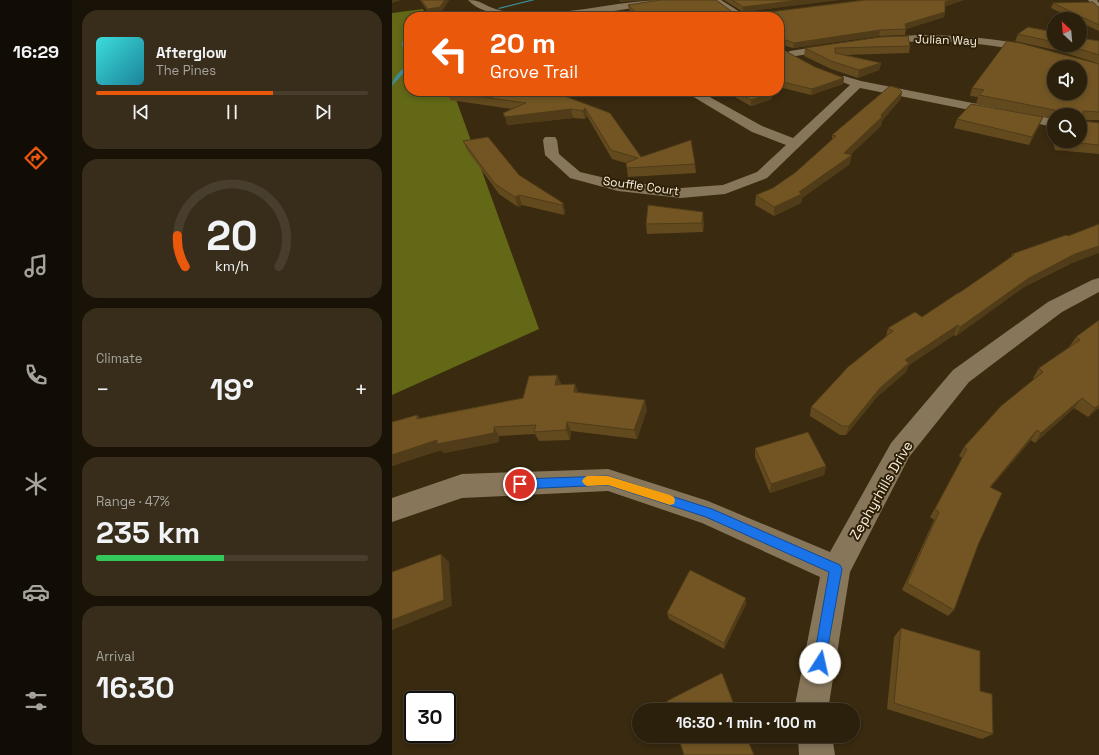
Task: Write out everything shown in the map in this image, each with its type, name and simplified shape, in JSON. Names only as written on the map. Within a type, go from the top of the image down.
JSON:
[{"type":"street","points":[[472,0],[478,5],[498,12]]},
{"type":"street","points":[[580,12],[610,9],[663,0]]},
{"type":"street","points":[[715,0],[733,12]]},
{"type":"street","points":[[1092,0],[1099,8]]},
{"type":"street","name":"Julian Way","points":[[867,42],[926,37],[1010,44],[1040,51]]},
{"type":"street","points":[[803,62],[787,52],[844,46]]},
{"type":"street","points":[[830,74],[858,84],[1047,122]]},
{"type":"street","name":"Souffle Court","points":[[550,140],[552,155],[575,175],[618,186],[681,193],[725,189],[762,175],[858,84]]},
{"type":"street","points":[[700,96],[757,129],[795,144]]},
{"type":"street","name":"Zephyrhills Drive","points":[[812,703],[836,569],[900,450],[961,376],[1055,307],[1099,284]]},
{"type":"street","points":[[392,510],[462,486],[608,480],[708,513],[836,569]]},
{"type":"street","points":[[816,743],[817,755]]},
{"type":"green space","points":[[423,9],[424,12],[404,12],[404,96],[455,96],[539,329],[392,395],[392,13]]},
{"type":"building","points":[[421,0],[445,0],[440,7],[428,9]]},
{"type":"building","points":[[660,0],[716,0],[733,12],[636,12],[628,5]]},
{"type":"building","points":[[732,0],[800,0],[743,7]]},
{"type":"building","points":[[865,0],[950,0],[945,2],[945,12],[905,24],[906,29],[880,30],[794,43],[784,40],[784,12],[769,12]]},
{"type":"building","points":[[1093,2],[1099,7],[1099,25],[1087,19],[1087,12],[1072,12],[1053,3]]},
{"type":"building","points":[[1028,27],[1047,31],[1047,40],[1018,34]]},
{"type":"building","points":[[908,36],[910,46],[835,48],[835,53],[881,63],[859,70],[831,61],[805,48],[880,37]]},
{"type":"building","points":[[1087,39],[1099,41],[1099,55],[1087,51]]},
{"type":"building","points":[[1007,41],[1084,60],[1047,60],[1047,100],[1087,100],[1087,61],[1099,64],[1099,112],[1087,111],[1087,108],[1047,109],[979,95],[984,90],[972,88]]},
{"type":"building","points":[[784,50],[815,67],[844,78],[812,89],[784,82]]},
{"type":"building","points":[[890,86],[898,88],[902,92],[881,115],[882,117],[844,153],[852,155],[799,192],[802,194],[774,207],[756,195],[773,188],[796,172],[836,136],[832,135]]},
{"type":"building","points":[[475,96],[488,96],[489,98]]},
{"type":"building","points":[[496,96],[564,96],[610,113],[641,157],[691,140],[695,164],[627,168],[626,163],[638,158],[611,150],[585,108],[583,111],[571,109],[505,117],[503,113],[526,103],[489,98]]},
{"type":"building","points":[[744,96],[763,96],[751,100]]},
{"type":"building","points":[[971,104],[1043,117],[1032,137],[957,119]]},
{"type":"building","points":[[1087,122],[1099,123],[1099,145],[1087,144]]},
{"type":"building","points":[[488,137],[519,175],[563,203],[562,205],[519,195],[515,197],[495,184],[463,141]]},
{"type":"building","points":[[648,205],[703,212],[702,223],[646,224]]},
{"type":"building","points":[[1099,224],[1099,246],[1075,254],[1029,278],[960,327],[958,325],[905,360],[909,363],[880,388],[849,426],[842,426],[811,407],[848,367],[893,331],[888,328],[915,312],[922,317],[1014,255],[1012,254],[1066,235],[1068,236]]},
{"type":"building","points":[[1099,320],[1099,405],[1095,408],[1082,398],[1041,433],[1037,430],[990,487],[1002,493],[978,545],[954,610],[907,583],[939,512],[935,509],[967,449],[964,447],[1001,406],[1043,372],[1039,368],[1080,340],[1076,337]]},
{"type":"building","points":[[557,375],[555,385],[575,384],[574,392],[645,400],[634,430],[567,422],[566,430],[534,432],[536,425],[494,427],[494,433],[437,444],[437,440],[392,455],[392,422],[417,415],[417,419],[523,398],[529,376]]},
{"type":"building","points":[[808,432],[826,466],[771,484],[755,448]]},
{"type":"building","points":[[441,554],[444,600],[392,620],[392,572]]},
{"type":"building","points":[[690,570],[746,598],[724,643],[667,613]]},
{"type":"building","points":[[901,628],[980,651],[980,691],[992,694],[993,734],[894,703]]},
{"type":"building","points":[[722,673],[733,703],[667,703],[667,701]]},
{"type":"building","points":[[680,743],[749,743],[754,755],[684,755]]},
{"type":"waterway","points":[[499,8],[534,0]]},
{"type":"waterway","points":[[392,85],[404,70]]},
{"type":"slow traffic","points":[[587,481],[608,480],[670,500]]},
{"type":"route","points":[[520,484],[608,480],[708,513],[836,569],[820,663]]}]
